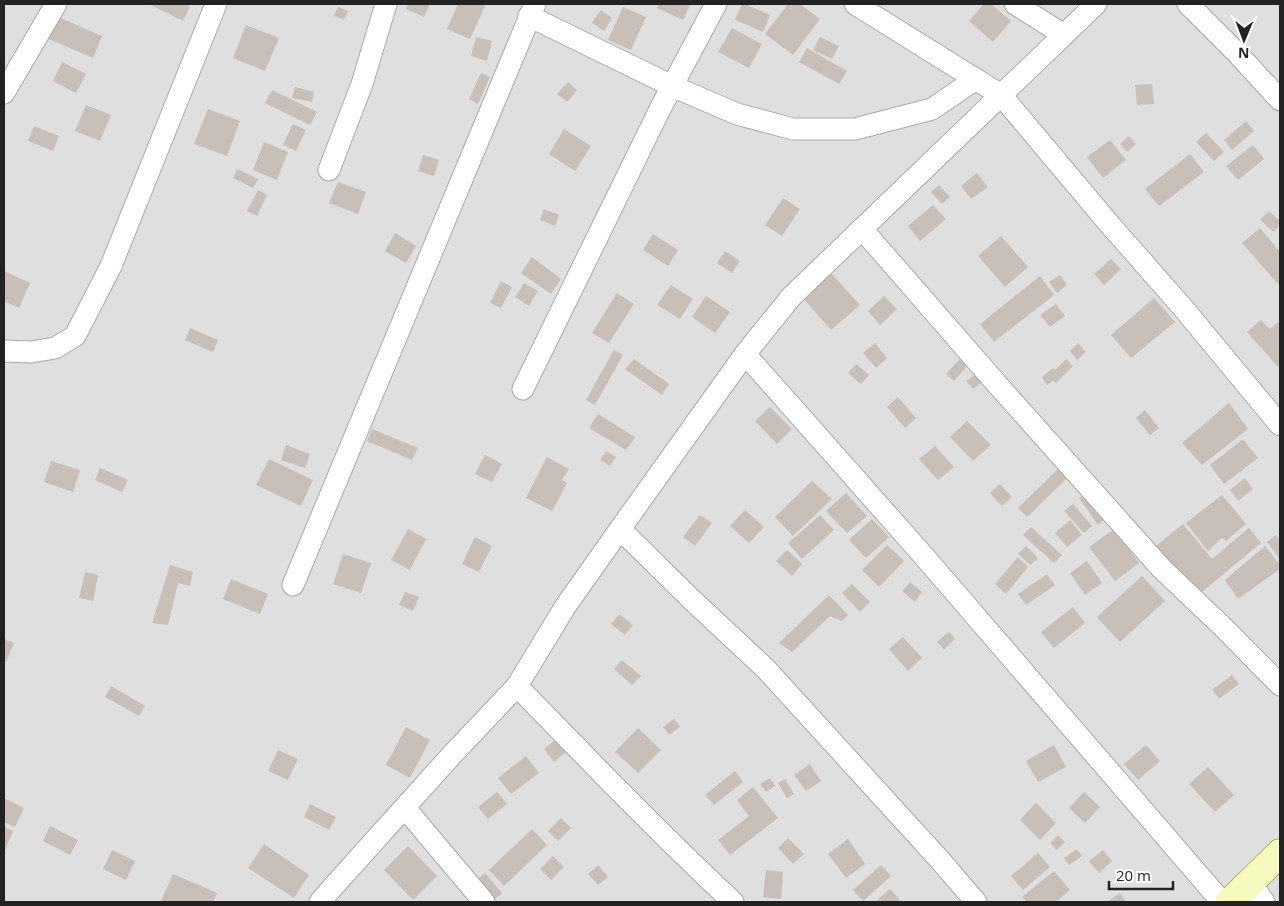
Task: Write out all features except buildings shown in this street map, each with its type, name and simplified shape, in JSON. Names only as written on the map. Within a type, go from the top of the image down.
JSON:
[{"type":"street","points":[[4,93],[56,4]]},
{"type":"street","points":[[4,351],[31,352],[55,348],[75,336],[111,266],[216,4]]},
{"type":"street","points":[[329,170],[362,84],[386,4]]},
{"type":"street","points":[[522,389],[672,86],[716,4]]},
{"type":"street","points":[[856,4],[1001,95],[1280,424]]},
{"type":"street","points":[[1015,4],[1064,35]]},
{"type":"street","points":[[320,902],[449,758],[517,686],[565,607],[745,354],[791,297],[1096,4]]},
{"type":"street","points":[[1188,4],[1280,100]]},
{"type":"street","points":[[293,585],[532,10],[672,86],[737,114],[793,129],[855,129],[932,109],[976,79]]},
{"type":"street","points":[[862,229],[996,383],[1162,568],[1280,685]]},
{"type":"street","points":[[745,354],[915,547],[1222,902]]},
{"type":"street","points":[[620,529],[765,668],[976,902]]},
{"type":"street","points":[[517,686],[733,902]]},
{"type":"street","points":[[404,808],[484,902]]},
{"type":"street","points":[[1230,902],[1257,892],[1280,853]]},
{"type":"shaded area","points":[[4,4],[1280,4],[1280,902],[4,902]]}]
